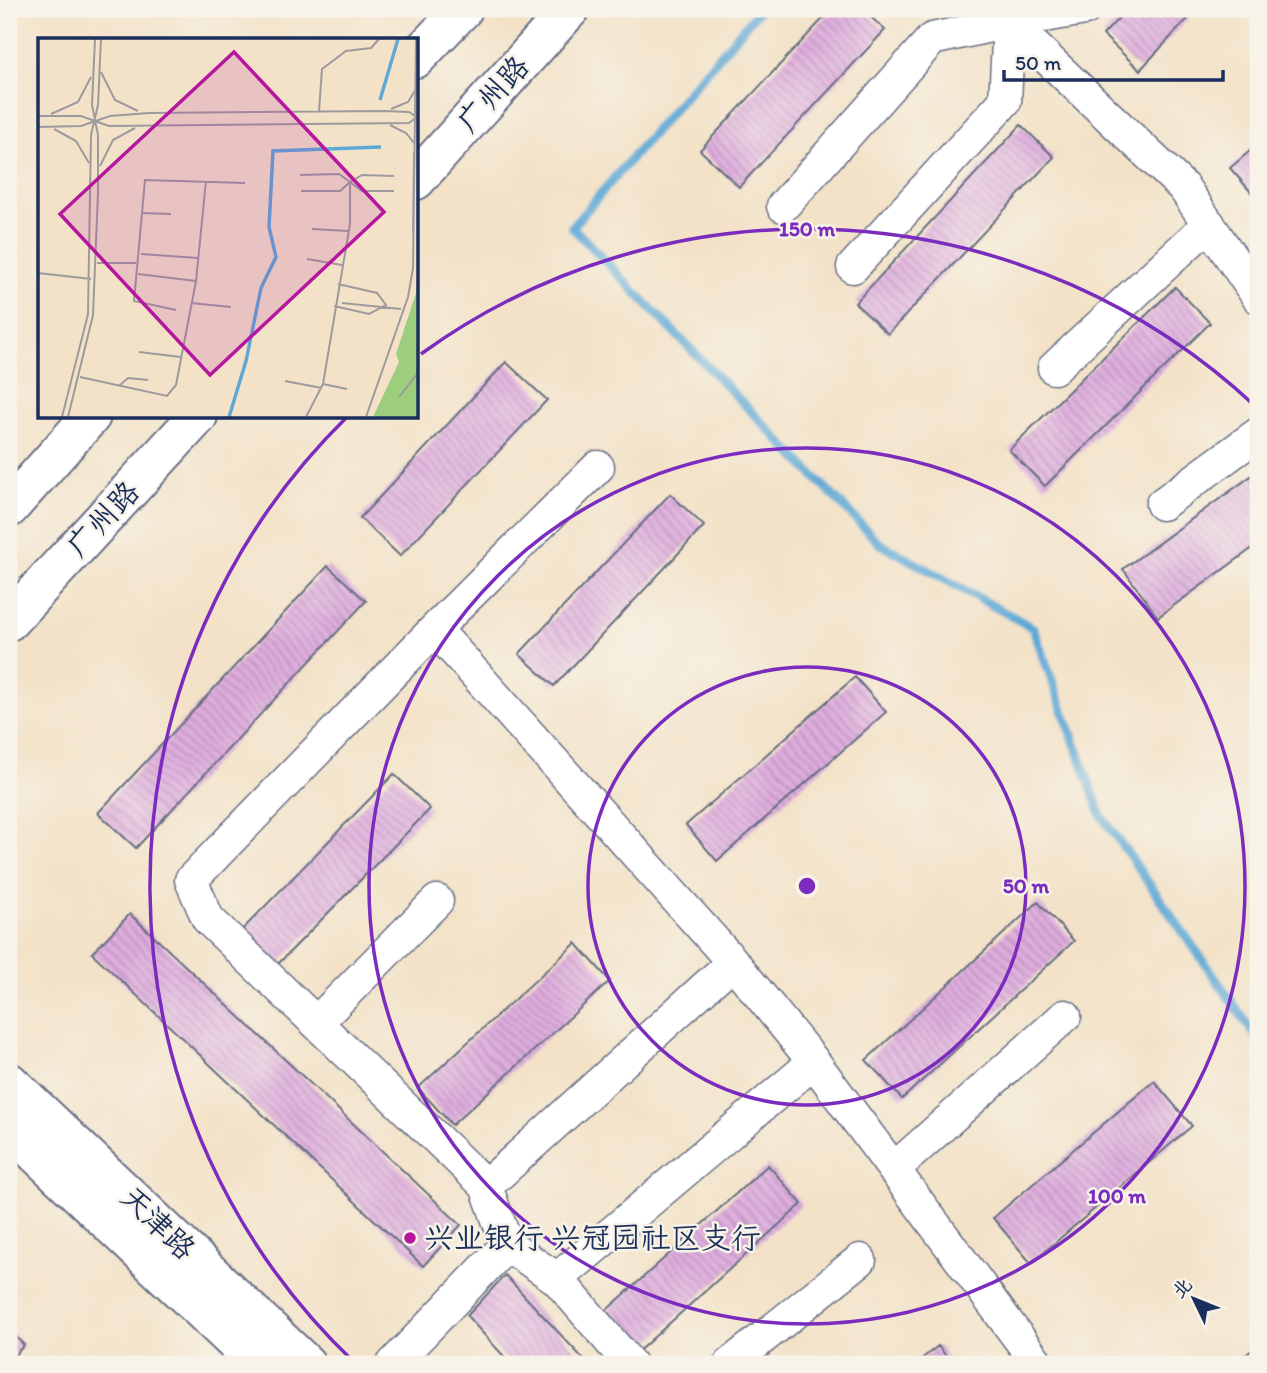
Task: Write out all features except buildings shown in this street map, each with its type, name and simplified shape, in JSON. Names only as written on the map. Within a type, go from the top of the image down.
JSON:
[{"type":"main road","points":[[418,56],[463,9]]},
{"type":"main road","name":"广州路","points":[[418,178],[570,9]]},
{"type":"main road","points":[[9,508],[89,418]]},
{"type":"main road","name":"广州路","points":[[9,621],[196,418]]},
{"type":"main road","name":"天津路","points":[[9,1082],[306,1364]]},
{"type":"main road","name":"天津路","points":[[9,1128],[258,1364]]},
{"type":"street","points":[[783,206],[932,39],[1010,15],[1085,9]]},
{"type":"street","points":[[1010,15],[1184,188],[1258,297]]},
{"type":"street","points":[[853,267],[1005,101],[1010,15]]},
{"type":"street","points":[[1054,368],[1209,224]]},
{"type":"street","points":[[1163,504],[1258,434]]},
{"type":"street","points":[[598,467],[435,629],[191,880],[208,919],[486,1186],[507,1245],[557,1279],[630,1364]]},
{"type":"street","points":[[435,629],[733,962],[814,1062],[1038,1364]]},
{"type":"street","points":[[316,1023],[437,901]]},
{"type":"street","points":[[486,1186],[733,962]]},
{"type":"street","points":[[894,1169],[1065,1016]]},
{"type":"street","points":[[557,1279],[814,1062]]},
{"type":"street","points":[[393,1364],[507,1245]]},
{"type":"street","points":[[730,1364],[860,1261]]},
{"type":"waterway","points":[[760,9],[572,227],[879,543],[1033,628],[1101,815],[1258,1039]]},
{"type":"place","name":"兴业银行 兴冠园社区支行","points":[[410,1238]]}]
